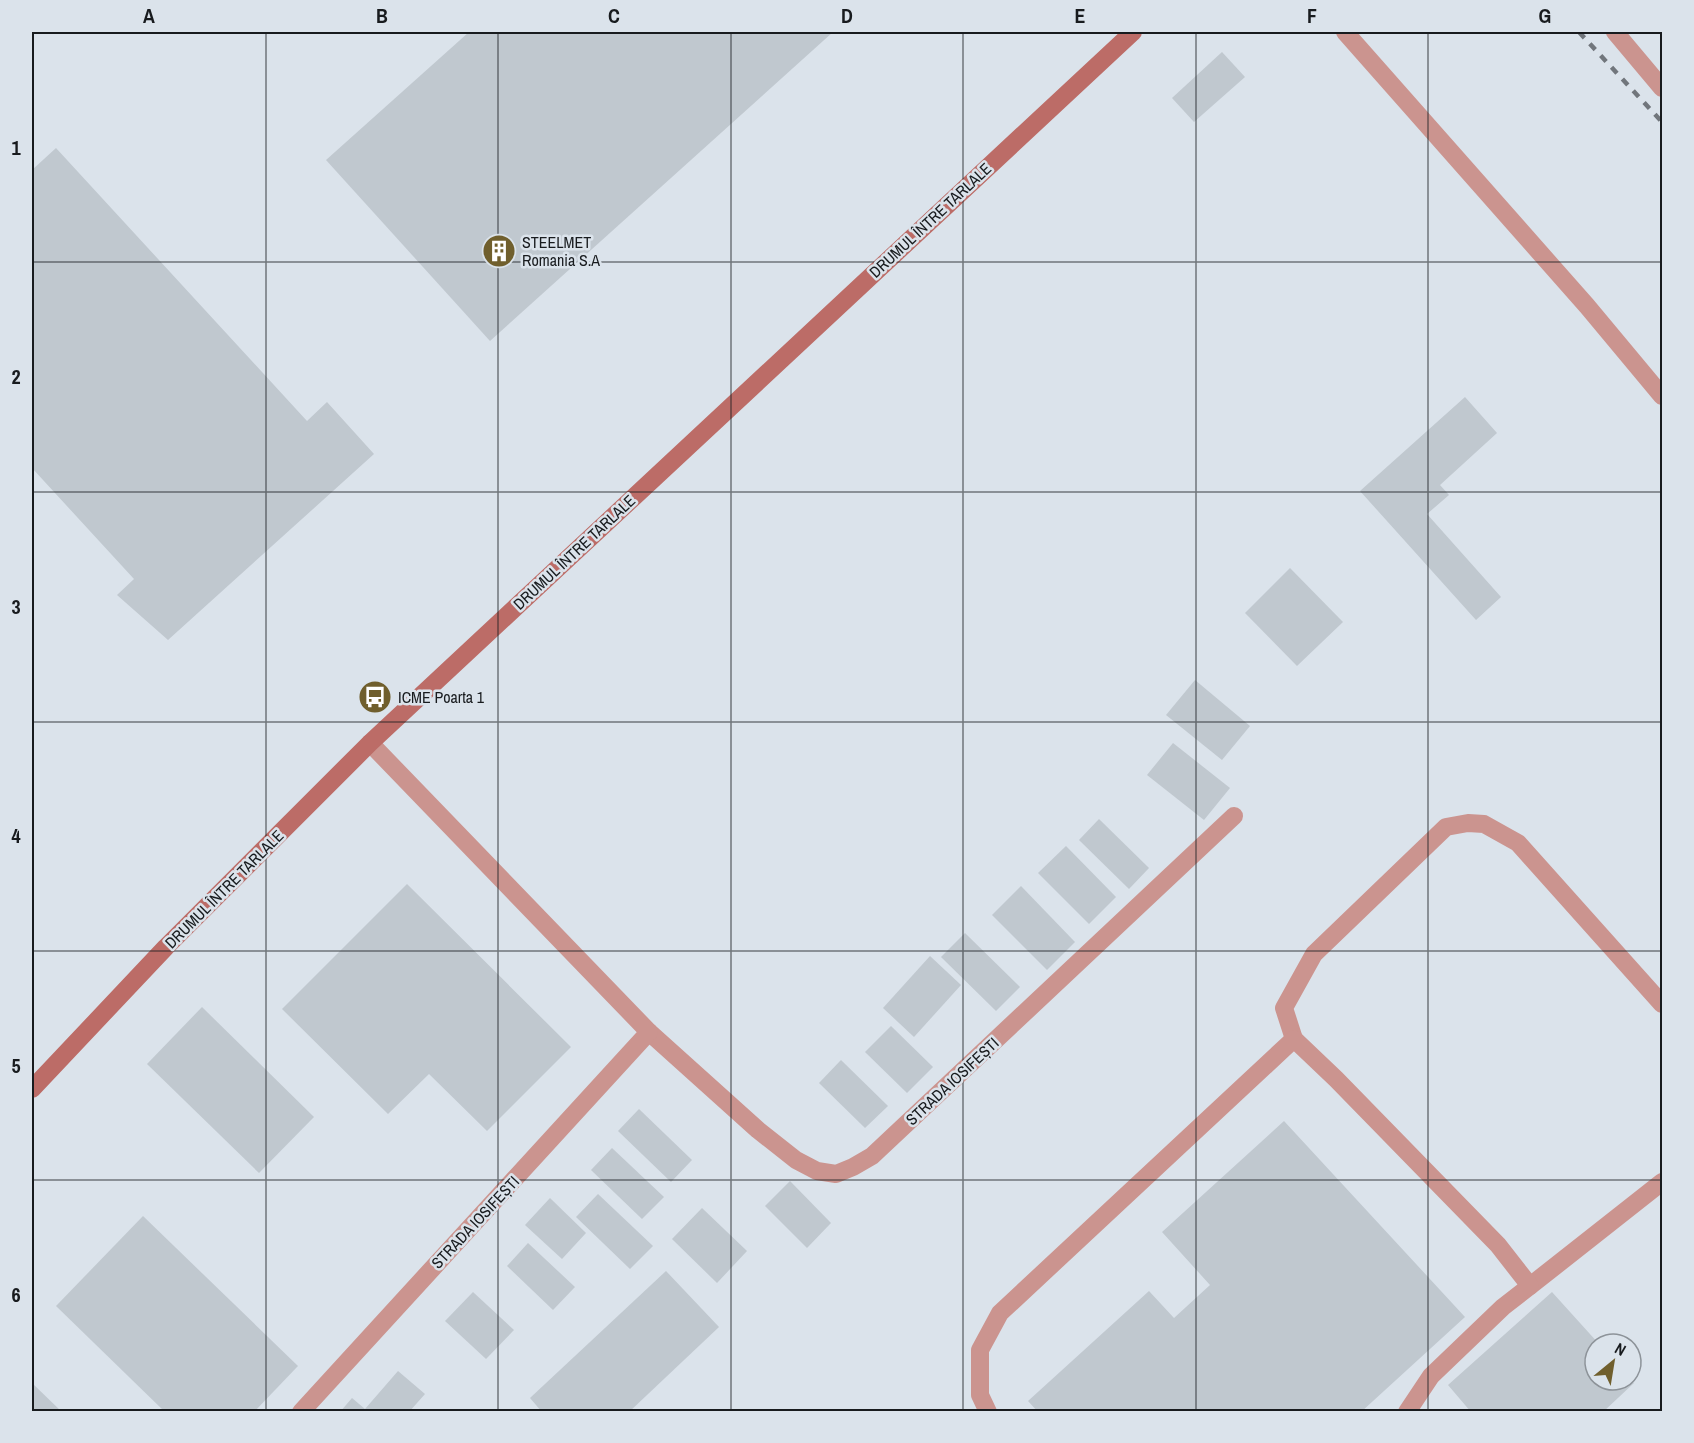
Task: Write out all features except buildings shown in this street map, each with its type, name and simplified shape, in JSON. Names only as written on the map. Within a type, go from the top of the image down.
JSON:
[{"type":"main road","name":"DRUMUL ÎNTRE TARLALE","points":[[32,1089],[166,947],[370,743],[1133,32]]},
{"type":"street","points":[[1345,32],[1587,306],[1662,396]]},
{"type":"street","points":[[1616,32],[1662,88]]},
{"type":"street","name":"STRADA IOSIFEȘTI","points":[[370,743],[650,1032],[796,1160],[817,1171],[836,1174],[872,1156],[1234,816]]},
{"type":"street","points":[[1530,1286],[1498,1245],[1294,1039],[1284,1008],[1314,954],[1446,827],[1467,823],[1484,824],[1518,843],[1662,1004]]},
{"type":"street","name":"STRADA IOSIFEȘTI","points":[[301,1412],[650,1032]]},
{"type":"street","points":[[988,1412],[980,1395],[980,1350],[1000,1313],[1294,1039]]},
{"type":"street","points":[[1407,1412],[1431,1376],[1503,1307],[1662,1182]]},
{"type":"railway","points":[[1579,32],[1662,122]]},
{"type":"place","name":"STEELMET Romania S.A","points":[[499,251]]},
{"type":"place","name":"ICME Poarta 1","points":[[375,697]]}]
